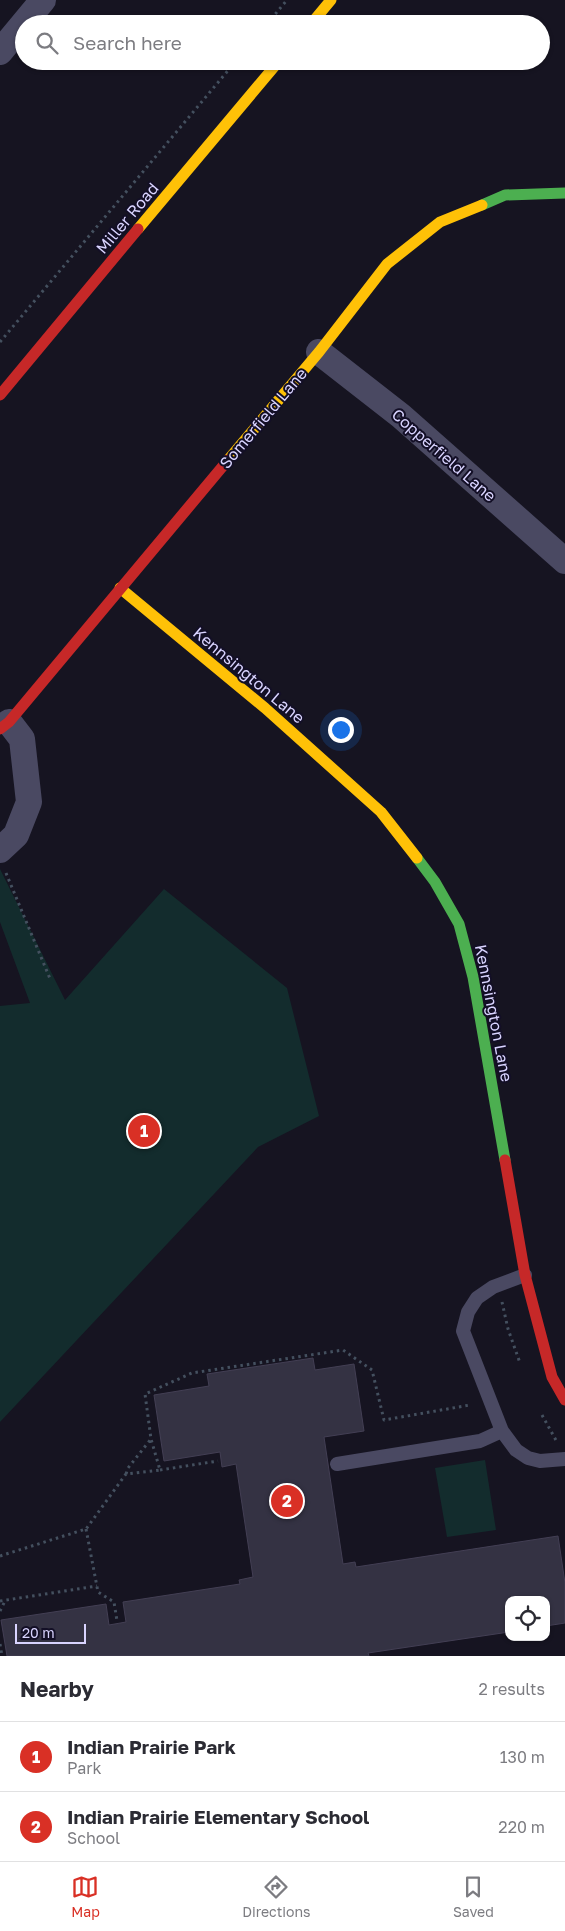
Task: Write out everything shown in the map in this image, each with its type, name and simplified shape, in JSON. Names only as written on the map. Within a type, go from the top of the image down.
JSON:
[{"type":"street","points":[[31,15],[43,0]]},
{"type":"street","points":[[318,15],[331,0]]},
{"type":"street","points":[[0,52],[15,34]]},
{"type":"street","name":"Miller Road","points":[[0,396],[272,70]]},
{"type":"street","name":"Somerfield Lane","points":[[3,861],[29,802],[22,739],[4,725],[319,352],[387,264],[440,222],[505,195],[565,193]]},
{"type":"street","name":"Copperfield Lane","points":[[319,352],[402,416],[565,561]]},
{"type":"street","name":"Kennsington Lane","points":[[120,588],[265,708],[381,812],[436,882],[459,924],[473,977],[525,1275],[552,1377],[565,1400]]},
{"type":"lane","points":[[525,1275],[493,1286],[477,1298],[468,1312],[463,1332],[502,1431],[516,1450],[528,1458],[540,1461],[565,1459]]},
{"type":"lane","points":[[337,1464],[480,1440],[502,1431]]},
{"type":"path","points":[[274,15],[287,0]]},
{"type":"path","points":[[0,342],[228,70]]},
{"type":"path","points":[[3,861],[51,981]]},
{"type":"path","points":[[160,1470],[151,1439],[145,1394],[192,1373],[343,1350],[372,1370],[384,1420],[470,1405]]},
{"type":"path","points":[[0,1556],[86,1529],[126,1474],[128,1468],[151,1439]]},
{"type":"path","points":[[126,1474],[218,1461]]},
{"type":"path","points":[[86,1529],[98,1592],[114,1602],[118,1621]]},
{"type":"path","points":[[0,1601],[97,1586]]},
{"type":"path","points":[[0,1611],[5,1600]]},
{"type":"path","points":[[0,1644],[2,1656]]},
{"type":"green space","points":[[0,869],[65,1000],[164,889],[287,988],[319,1116],[258,1147],[0,1422],[0,1006],[30,1003],[0,922]]},
{"type":"green space","points":[[485,1460],[496,1530],[447,1537],[435,1468]]},
{"type":"building","points":[[313,1358],[315,1370],[354,1364],[364,1431],[324,1437],[343,1564],[355,1562],[356,1567],[558,1536],[565,1583],[565,1623],[550,1625],[550,1596],[505,1596],[505,1633],[368,1653],[369,1656],[7,1656],[1,1620],[106,1604],[109,1625],[126,1622],[123,1602],[240,1584],[239,1580],[253,1577],[236,1464],[222,1467],[220,1452],[164,1461],[154,1395],[209,1386],[207,1374]]},
{"type":"traffic: fast","points":[[482,205],[505,195],[565,193]]},
{"type":"traffic: fast","points":[[417,858],[435,882],[459,924],[473,977],[505,1160]]},
{"type":"traffic: slow","points":[[318,15],[331,0]]},
{"type":"traffic: slow","points":[[138,229],[271,70]]},
{"type":"traffic: slow","points":[[228,460],[319,352],[387,264],[440,222],[482,205]]},
{"type":"traffic: slow","points":[[120,588],[265,708],[381,812],[417,858]]},
{"type":"traffic: jam","points":[[0,395],[138,229]]},
{"type":"traffic: jam","points":[[0,729],[9,722],[228,460]]},
{"type":"traffic: jam","points":[[505,1160],[525,1275],[552,1377],[565,1400]]},
{"type":"place","name":"Indian Prairie Park","points":[[144,1131]]},
{"type":"place","name":"Indian Prairie Elementary School","points":[[287,1501]]}]
